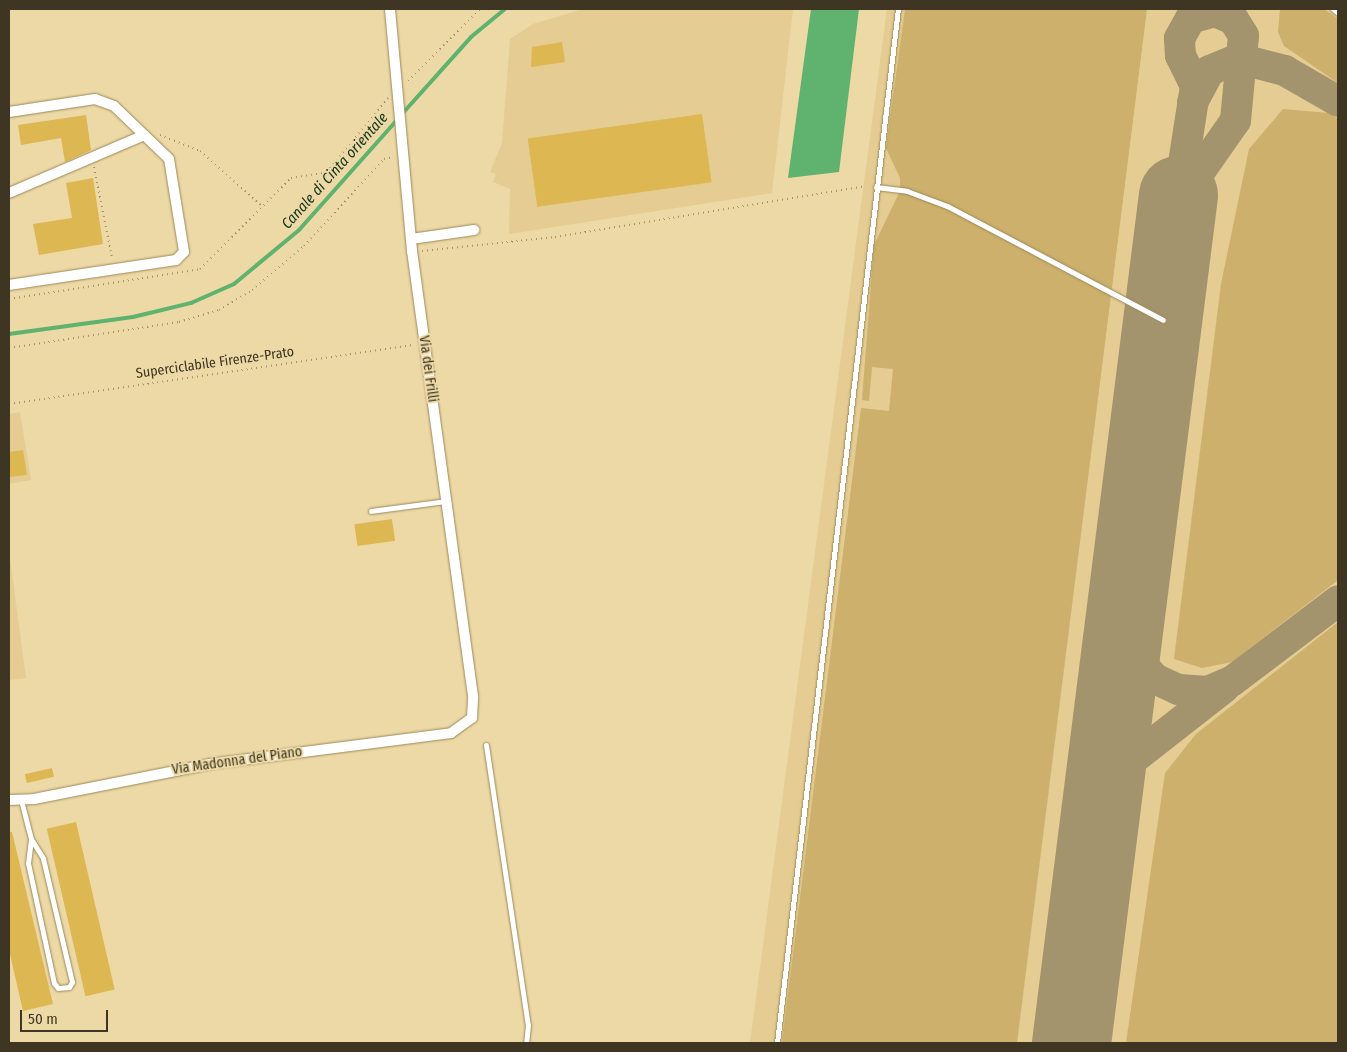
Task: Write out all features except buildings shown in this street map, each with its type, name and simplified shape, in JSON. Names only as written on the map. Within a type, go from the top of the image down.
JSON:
[{"type":"street","name":"Via dei Frilli","points":[[390,9],[399,130],[412,252],[474,705],[466,726]]},
{"type":"street","points":[[9,112],[89,100],[114,106],[170,159],[184,253],[176,260],[9,285]]},
{"type":"street","points":[[9,192],[93,159],[144,135]]},
{"type":"street","points":[[411,239],[474,230]]},
{"type":"street","name":"Via Madonna del Piano","points":[[9,800],[21,800],[210,764],[445,734],[466,726]]},
{"type":"lane","points":[[777,1043],[898,9]]},
{"type":"lane","points":[[1333,9],[1338,12]]},
{"type":"lane","points":[[876,187],[907,191],[947,206],[1162,320]]},
{"type":"lane","points":[[371,511],[446,501]]},
{"type":"lane","points":[[486,745],[528,1025],[526,1043]]},
{"type":"lane","points":[[21,800],[31,839],[43,858],[72,982],[69,987],[58,988],[54,983],[28,863],[31,839]]},
{"type":"path","points":[[396,84],[406,83],[480,9]]},
{"type":"path","points":[[291,178],[327,172],[385,99],[397,98]]},
{"type":"path","points":[[144,135],[152,132],[200,151],[263,206]]},
{"type":"path","points":[[9,348],[179,322],[219,310],[252,290],[304,246],[384,159],[402,154]]},
{"type":"path","points":[[93,159],[116,285]]},
{"type":"path","points":[[412,252],[555,237],[865,186]]},
{"type":"path","name":"Superciclabile Firenze-Prato","points":[[9,404],[424,344]]},
{"type":"shaded area","points":[[583,9],[793,9],[772,193],[509,234],[510,189],[493,182],[496,174],[490,172],[502,143],[510,39],[533,24]]},
{"type":"shaded area","points":[[811,9],[859,9],[839,172],[788,178]]},
{"type":"shaded area","points":[[887,9],[1338,9],[1338,1043],[750,1043]]},
{"type":"shaded area","points":[[905,9],[1147,9],[1017,1043],[782,1043],[861,408],[889,411],[893,369],[872,367],[869,401],[862,400],[874,245],[900,191],[900,178],[886,148]]},
{"type":"shaded area","points":[[1280,9],[1324,9],[1338,19],[1338,83],[1284,46],[1278,32]]},
{"type":"shaded area","points":[[1283,109],[1329,113],[1338,119],[1338,580],[1232,662],[1202,668],[1174,659],[1221,284],[1249,149]]},
{"type":"shaded area","points":[[20,412],[31,480],[9,484],[9,414]]},
{"type":"shaded area","points":[[9,551],[26,678],[9,680]]},
{"type":"shaded area","points":[[1338,622],[1338,1043],[1126,1043],[1165,773],[1196,734]]},
{"type":"waterway","name":"Canale di Cinta orientale","points":[[402,114],[471,37],[505,9]]},
{"type":"waterway","name":"Canale di Cinta orientale","points":[[9,334],[133,317],[191,303],[234,284],[299,230],[398,119]]},
{"type":"taxiway","points":[[1172,248],[1186,190],[1235,120],[1243,35],[1233,19],[1214,11],[1190,18],[1179,38],[1180,55],[1195,86],[1178,195]]},
{"type":"taxiway","points":[[1192,102],[1209,70],[1238,58],[1284,70],[1338,101]]},
{"type":"taxiway","points":[[1124,626],[1134,655],[1154,678],[1178,689],[1207,691],[1231,681],[1338,600]]},
{"type":"taxiway","points":[[1096,847],[1109,794],[1128,762],[1224,687]]},
{"type":"runway","points":[[1071,1043],[1178,195]]}]
